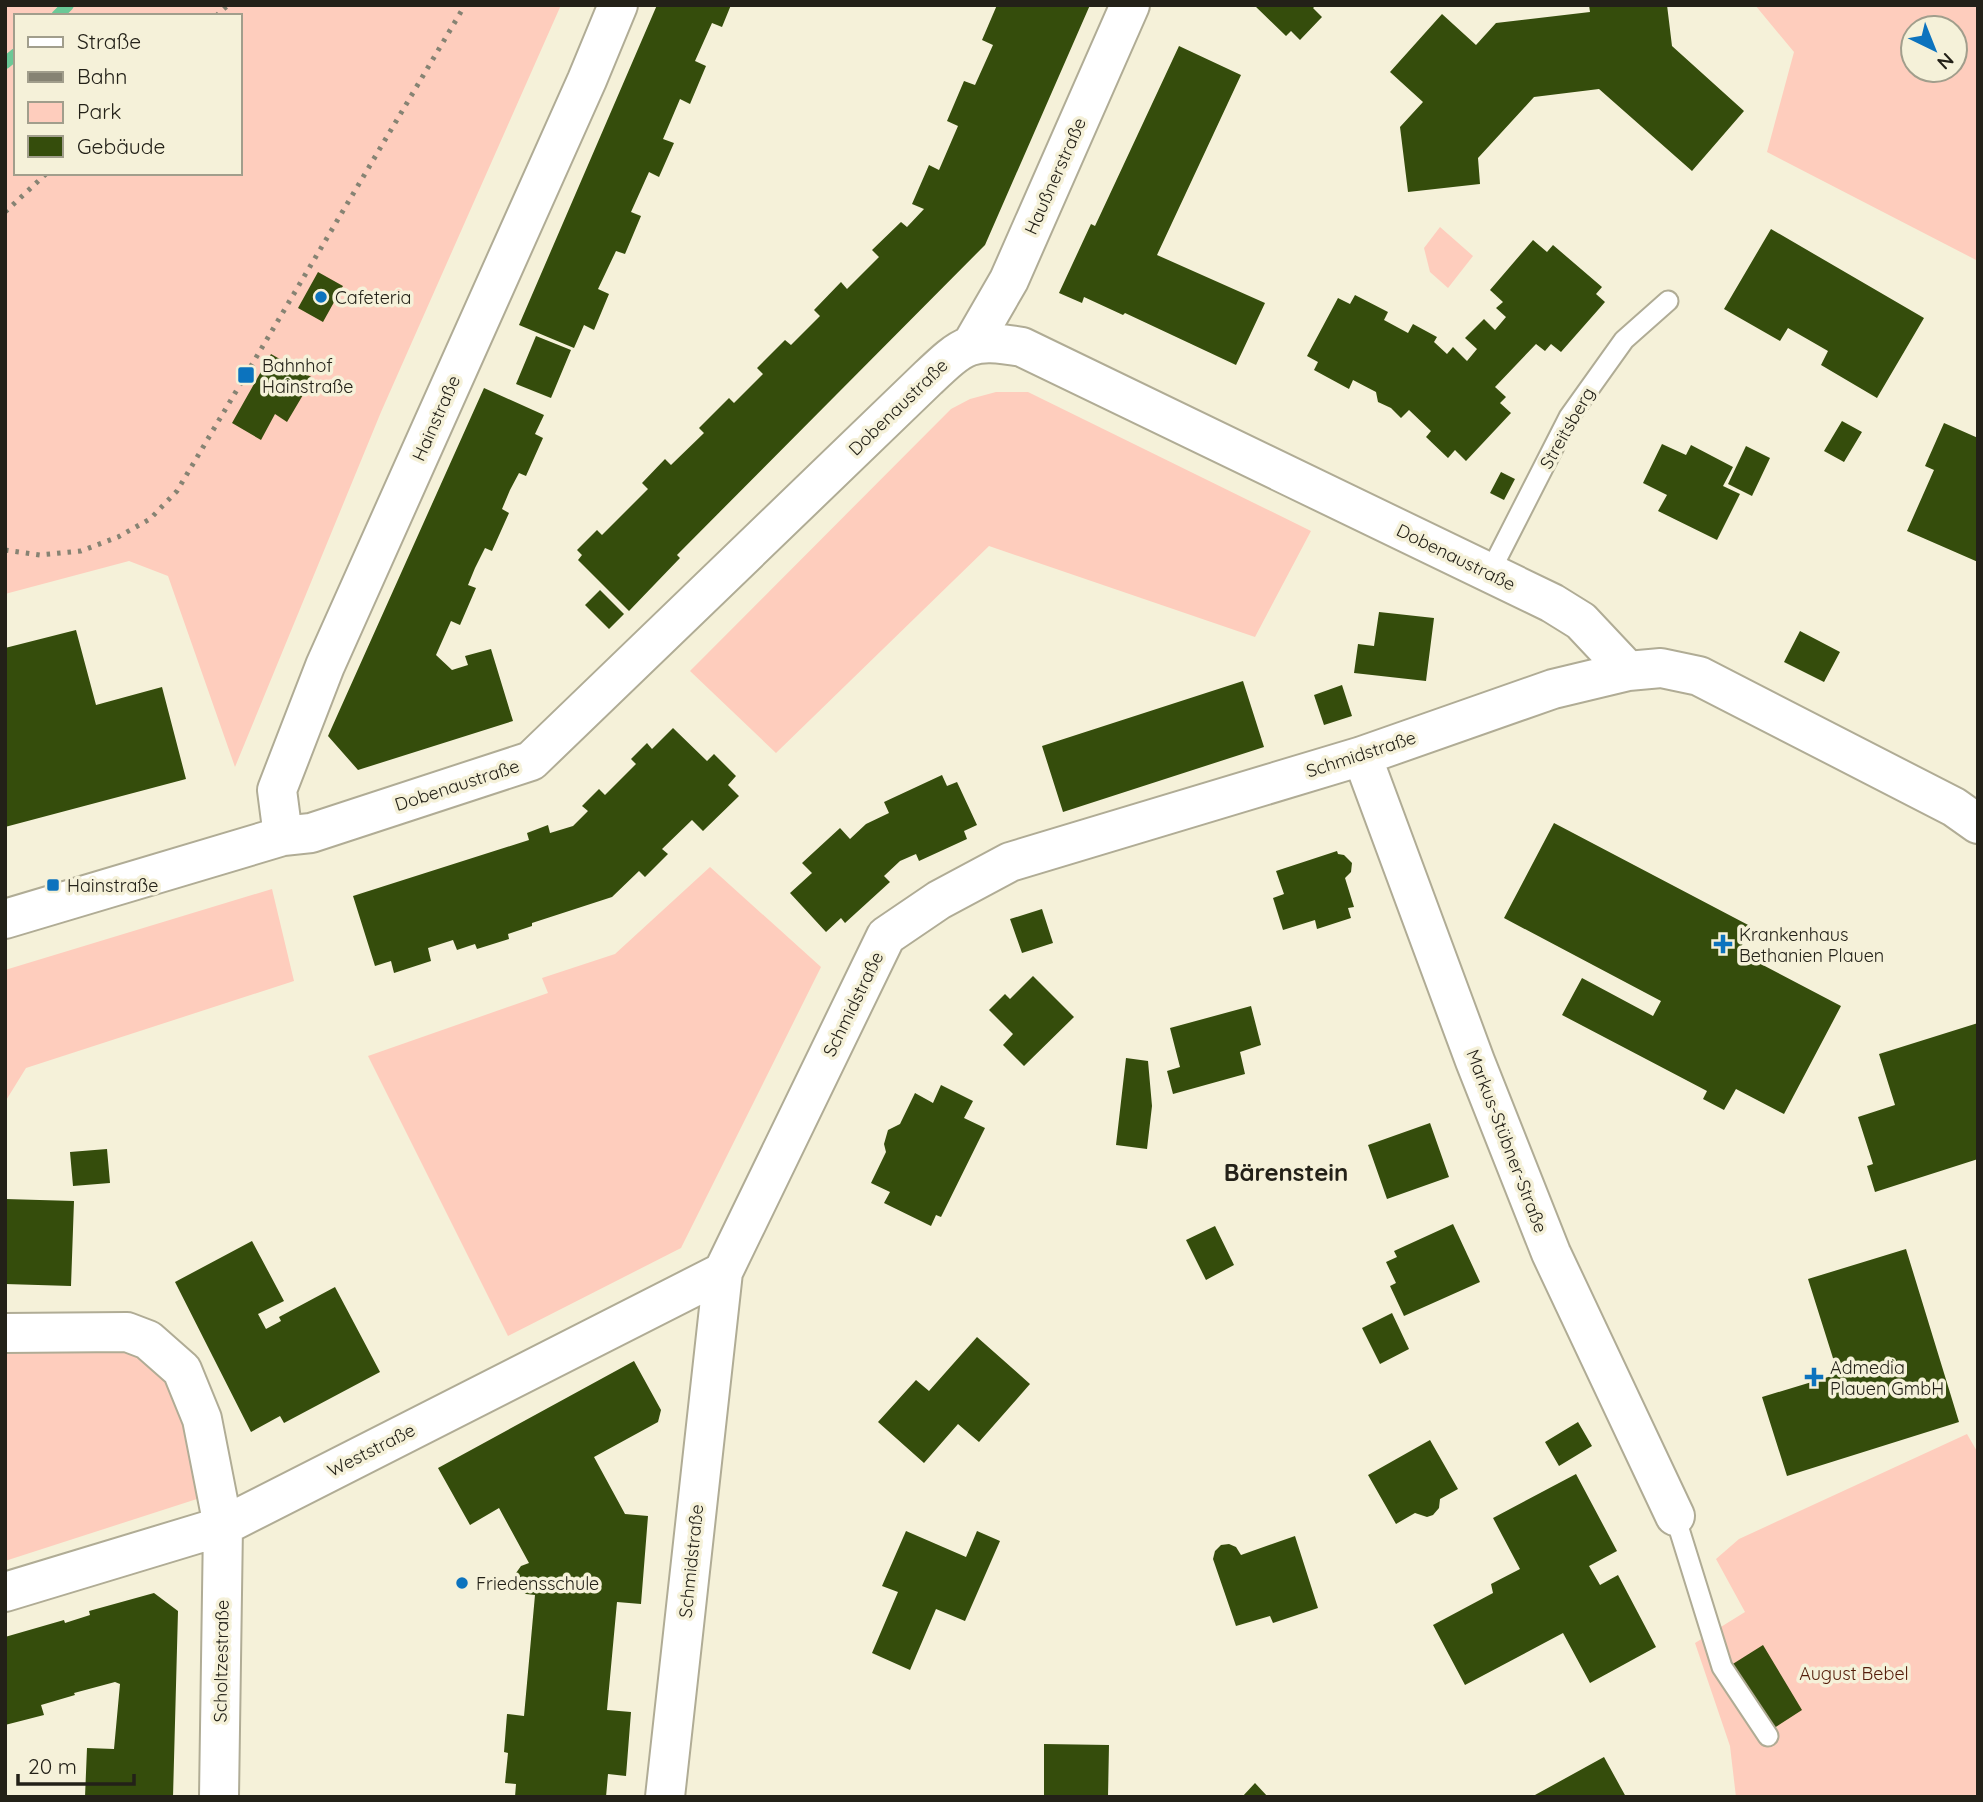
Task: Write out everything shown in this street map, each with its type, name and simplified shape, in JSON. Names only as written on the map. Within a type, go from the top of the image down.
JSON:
[{"type":"street","name":"Hainstraße","points":[[283,836],[277,790],[325,666],[618,5]]},
{"type":"street","name":"Haußnerstraße","points":[[972,344],[1009,280],[1130,5]]},
{"type":"street","name":"Dobenaustraße","points":[[5,919],[283,836],[311,833],[531,761],[951,356],[972,344],[995,342],[1022,347],[1552,603],[1581,621],[1628,671]]},
{"type":"street","points":[[1628,671],[1661,668],[1699,676],[1954,807],[1978,824]]},
{"type":"street","name":"Schmidstraße","points":[[665,1797],[723,1272],[886,936],[939,900],[1010,862],[1362,756],[1553,689],[1628,671]]},
{"type":"street","name":"Markus-Stübner-Straße","points":[[1362,756],[1475,1062],[1551,1253],[1675,1516]]},
{"type":"street","name":"Weststraße","points":[[5,1592],[223,1526],[723,1272]]},
{"type":"street","name":"Scholtzestraße","points":[[5,1333],[127,1332],[148,1340],[181,1370],[202,1419],[223,1526],[219,1797]]},
{"type":"lane","name":"Streitsberg","points":[[1489,573],[1569,416],[1623,340],[1668,302]]},
{"type":"lane","points":[[1675,1516],[1722,1667],[1768,1736]]},
{"type":"green space","points":[[5,5],[561,5],[381,412],[235,767],[168,576],[129,561],[5,594]]},
{"type":"green space","points":[[1755,5],[1978,5],[1978,261],[1767,152],[1794,52]]},
{"type":"green space","points":[[1440,227],[1473,256],[1448,288],[1430,272],[1424,248]]},
{"type":"green space","points":[[996,392],[1028,392],[1311,531],[1255,637],[989,546],[776,753],[690,671],[951,409],[970,399]]},
{"type":"green space","points":[[710,867],[821,967],[681,1248],[508,1336],[368,1056],[548,993],[542,978],[615,954]]},
{"type":"green space","points":[[272,889],[294,981],[26,1068],[5,1102],[5,970]]},
{"type":"green space","points":[[5,1346],[137,1347],[165,1374],[186,1419],[200,1498],[5,1561]]},
{"type":"green space","name":"August Bebel","points":[[1967,1434],[1978,1453],[1978,1797],[1736,1797],[1730,1746],[1695,1643],[1745,1612],[1716,1559],[1739,1539]]},
{"type":"building","points":[[657,5],[731,5],[722,27],[712,23],[695,61],[706,66],[690,104],[680,99],[663,139],[674,143],[659,177],[649,172],[631,212],[641,216],[625,254],[616,251],[598,289],[609,294],[594,330],[584,325],[574,348],[519,325]]},
{"type":"building","points":[[997,5],[1090,5],[985,245],[677,555],[680,558],[629,611],[578,560],[582,555],[577,550],[597,530],[602,535],[648,489],[642,483],[665,459],[671,465],[704,433],[699,428],[729,398],[734,403],[763,374],[757,368],[785,340],[791,345],[820,316],[814,310],[841,282],[847,289],[879,257],[872,250],[901,222],[907,227],[924,209],[912,204],[929,165],[939,170],[958,126],[947,121],[964,81],[975,85],[993,45],[982,40]]},
{"type":"building","points":[[1254,5],[1316,5],[1313,8],[1322,17],[1300,40],[1291,31],[1286,36]]},
{"type":"building","points":[[1589,5],[1667,5],[1672,46],[1744,111],[1692,171],[1599,89],[1534,97],[1478,158],[1480,184],[1408,192],[1400,127],[1423,102],[1390,72],[1442,14],[1476,45],[1496,23],[1590,12]]},
{"type":"building","points":[[1179,46],[1241,75],[1157,255],[1265,303],[1236,365],[1125,313],[1123,315],[1084,297],[1082,303],[1059,293],[1091,224],[1095,226]]},
{"type":"building","points":[[1771,229],[1924,318],[1877,398],[1821,365],[1828,351],[1788,328],[1780,341],[1724,309]]},
{"type":"building","points":[[1533,240],[1547,252],[1553,245],[1602,287],[1596,294],[1605,302],[1561,352],[1551,344],[1545,351],[1536,344],[1495,387],[1506,397],[1500,403],[1511,413],[1466,461],[1455,450],[1448,458],[1426,437],[1431,431],[1409,410],[1401,418],[1391,408],[1378,402],[1376,392],[1353,380],[1349,389],[1314,370],[1318,362],[1307,356],[1338,298],[1350,304],[1355,295],[1388,312],[1384,320],[1408,333],[1413,324],[1437,337],[1434,342],[1447,354],[1453,347],[1467,361],[1477,349],[1465,338],[1484,319],[1495,330],[1506,317],[1496,308],[1503,302],[1490,290]]},
{"type":"building","name":"Cafeteria","points":[[318,272],[343,286],[323,322],[298,308]]},
{"type":"building","points":[[536,336],[571,350],[551,398],[516,384]]},
{"type":"building","points":[[271,354],[313,378],[287,422],[275,414],[261,440],[232,423]]},
{"type":"building","points":[[484,388],[544,415],[535,434],[543,438],[526,476],[519,473],[510,490],[502,509],[509,513],[492,551],[485,548],[475,568],[468,585],[476,588],[460,625],[451,621],[436,655],[452,670],[468,665],[465,656],[491,649],[513,721],[358,770],[328,736]]},
{"type":"building","points":[[1842,421],[1862,432],[1844,462],[1824,451]]},
{"type":"building","points":[[1944,423],[1978,438],[1978,562],[1907,531],[1934,470],[1925,466]]},
{"type":"building","points":[[1662,444],[1686,455],[1691,445],[1733,467],[1723,486],[1740,494],[1717,540],[1658,511],[1667,495],[1643,483]]},
{"type":"building","points":[[1746,446],[1770,458],[1752,496],[1728,484]]},
{"type":"building","points":[[1501,472],[1515,479],[1504,500],[1490,493]]},
{"type":"building","points":[[600,590],[624,614],[609,629],[585,605]]},
{"type":"building","points":[[1379,612],[1434,618],[1426,681],[1354,673],[1358,644],[1374,646]]},
{"type":"building","points":[[76,630],[96,705],[162,687],[186,779],[5,827],[5,648]]},
{"type":"building","points":[[1800,631],[1840,652],[1824,682],[1784,662]]},
{"type":"building","points":[[1243,681],[1264,747],[1063,812],[1042,746]]},
{"type":"building","points":[[1342,685],[1352,716],[1324,725],[1314,695]]},
{"type":"building","points":[[673,728],[707,761],[714,754],[736,776],[728,785],[739,796],[703,831],[692,820],[662,849],[668,854],[645,877],[639,871],[612,897],[532,923],[532,926],[508,934],[509,939],[477,949],[475,944],[457,950],[453,940],[428,948],[431,961],[394,973],[391,961],[375,966],[353,896],[529,840],[527,833],[548,825],[550,833],[573,826],[588,811],[582,806],[599,789],[605,795],[636,764],[631,759],[647,743],[652,749]]},
{"type":"building","points":[[942,775],[947,786],[957,782],[977,825],[964,831],[967,839],[919,861],[916,854],[900,861],[884,876],[890,882],[845,923],[841,918],[826,932],[790,893],[812,873],[802,863],[840,828],[850,839],[866,824],[889,813],[884,802]]},
{"type":"building","points":[[1554,823],[1752,927],[1738,952],[1841,1006],[1784,1114],[1736,1089],[1724,1110],[1703,1099],[1707,1091],[1562,1015],[1582,978],[1653,1016],[1661,1001],[1504,918]]},
{"type":"building","points":[[1337,851],[1352,863],[1351,872],[1345,878],[1354,907],[1348,908],[1351,918],[1317,929],[1315,920],[1283,930],[1273,898],[1284,894],[1276,871]]},
{"type":"building","points":[[1042,909],[1053,943],[1022,953],[1010,919]]},
{"type":"building","points":[[1033,976],[1074,1017],[1024,1066],[1003,1045],[1013,1034],[989,1010],[1005,994],[1010,999]]},
{"type":"building","points":[[1251,1006],[1261,1045],[1240,1052],[1245,1074],[1173,1094],[1167,1071],[1180,1067],[1170,1028]]},
{"type":"building","points":[[1978,1023],[1978,1159],[1875,1192],[1867,1166],[1873,1164],[1858,1117],[1895,1105],[1879,1054]]},
{"type":"building","points":[[1126,1058],[1148,1061],[1152,1106],[1147,1149],[1116,1145]]},
{"type":"building","points":[[941,1085],[973,1101],[964,1118],[985,1128],[941,1217],[936,1215],[931,1226],[884,1203],[890,1192],[871,1183],[886,1152],[884,1144],[888,1130],[900,1124],[915,1093],[933,1103]]},
{"type":"building","points":[[1430,1123],[1449,1177],[1387,1199],[1368,1145]]},
{"type":"building","points":[[107,1149],[110,1183],[73,1186],[70,1152]]},
{"type":"building","points":[[5,1199],[74,1201],[71,1286],[5,1284]]},
{"type":"building","points":[[1453,1224],[1480,1282],[1404,1316],[1390,1286],[1396,1283],[1386,1262],[1397,1257],[1394,1251]]},
{"type":"building","points":[[1215,1226],[1234,1265],[1206,1280],[1186,1240]]},
{"type":"building","points":[[252,1241],[284,1301],[258,1314],[266,1329],[281,1321],[279,1317],[335,1287],[380,1372],[284,1423],[280,1416],[251,1432],[175,1282]]},
{"type":"building","points":[[1906,1249],[1959,1422],[1787,1476],[1762,1397],[1838,1374],[1808,1279]]},
{"type":"building","points":[[1392,1313],[1409,1349],[1380,1364],[1362,1328]]},
{"type":"building","points":[[977,1337],[1030,1384],[979,1442],[958,1424],[924,1463],[878,1422],[916,1380],[929,1391]]},
{"type":"building","points":[[634,1361],[661,1410],[658,1422],[594,1457],[625,1514],[648,1516],[641,1604],[617,1602],[607,1710],[631,1712],[626,1776],[608,1774],[606,1797],[515,1797],[516,1784],[505,1783],[508,1753],[504,1752],[507,1714],[524,1716],[535,1595],[526,1594],[519,1589],[515,1581],[521,1566],[529,1563],[499,1508],[470,1525],[438,1468]]},
{"type":"building","points":[[1578,1422],[1592,1446],[1559,1466],[1545,1442]]},
{"type":"building","points":[[1430,1440],[1458,1489],[1440,1499],[1439,1508],[1433,1515],[1427,1517],[1415,1513],[1396,1524],[1368,1475]]},
{"type":"building","points":[[1576,1474],[1617,1551],[1589,1566],[1600,1585],[1618,1575],[1656,1647],[1590,1683],[1563,1633],[1465,1685],[1433,1625],[1493,1593],[1491,1584],[1520,1569],[1493,1518]]},
{"type":"building","points":[[906,1531],[966,1557],[977,1531],[1000,1541],[965,1621],[936,1609],[910,1670],[872,1653],[898,1592],[882,1586]]},
{"type":"building","points":[[1295,1536],[1318,1608],[1273,1623],[1270,1616],[1236,1626],[1213,1559],[1215,1551],[1221,1545],[1229,1544],[1236,1547],[1241,1555]]},
{"type":"building","points":[[154,1593],[178,1611],[173,1797],[85,1797],[87,1748],[114,1749],[120,1684],[115,1682],[74,1693],[75,1695],[41,1705],[44,1715],[5,1725],[5,1637],[64,1620],[65,1623],[90,1615],[89,1611]]},
{"type":"building","points":[[1763,1645],[1802,1710],[1768,1732],[1728,1667]]},
{"type":"building","points":[[1044,1744],[1109,1745],[1108,1797],[1044,1797]]},
{"type":"building","points":[[1604,1757],[1626,1797],[1536,1797],[1535,1795]]},
{"type":"building","points":[[1255,1783],[1268,1797],[1242,1797]]},
{"type":"waterway","points":[[59,14],[68,5]]},
{"type":"waterway","points":[[5,63],[14,56]]},
{"type":"railway","points":[[218,14],[228,5]]},
{"type":"railway","points":[[5,550],[40,555],[81,551],[118,537],[150,519],[177,491],[465,5]]},
{"type":"railway","points":[[5,212],[45,175]]},
{"type":"place","name":"Cafeteria","points":[[321,297]]},
{"type":"place","name":"Bahnhof Hainstraße","points":[[246,375]]},
{"type":"place","name":"Hainstraße","points":[[53,885]]},
{"type":"place","name":"Krankenhaus Bethanien Plauen","points":[[1723,944]]},
{"type":"place","name":"Admedia Plauen GmbH","points":[[1814,1377]]},
{"type":"place","name":"Friedensschule","points":[[462,1583]]},
{"type":"district","name":"Bärenstein","points":[[1286,1172]]}]
